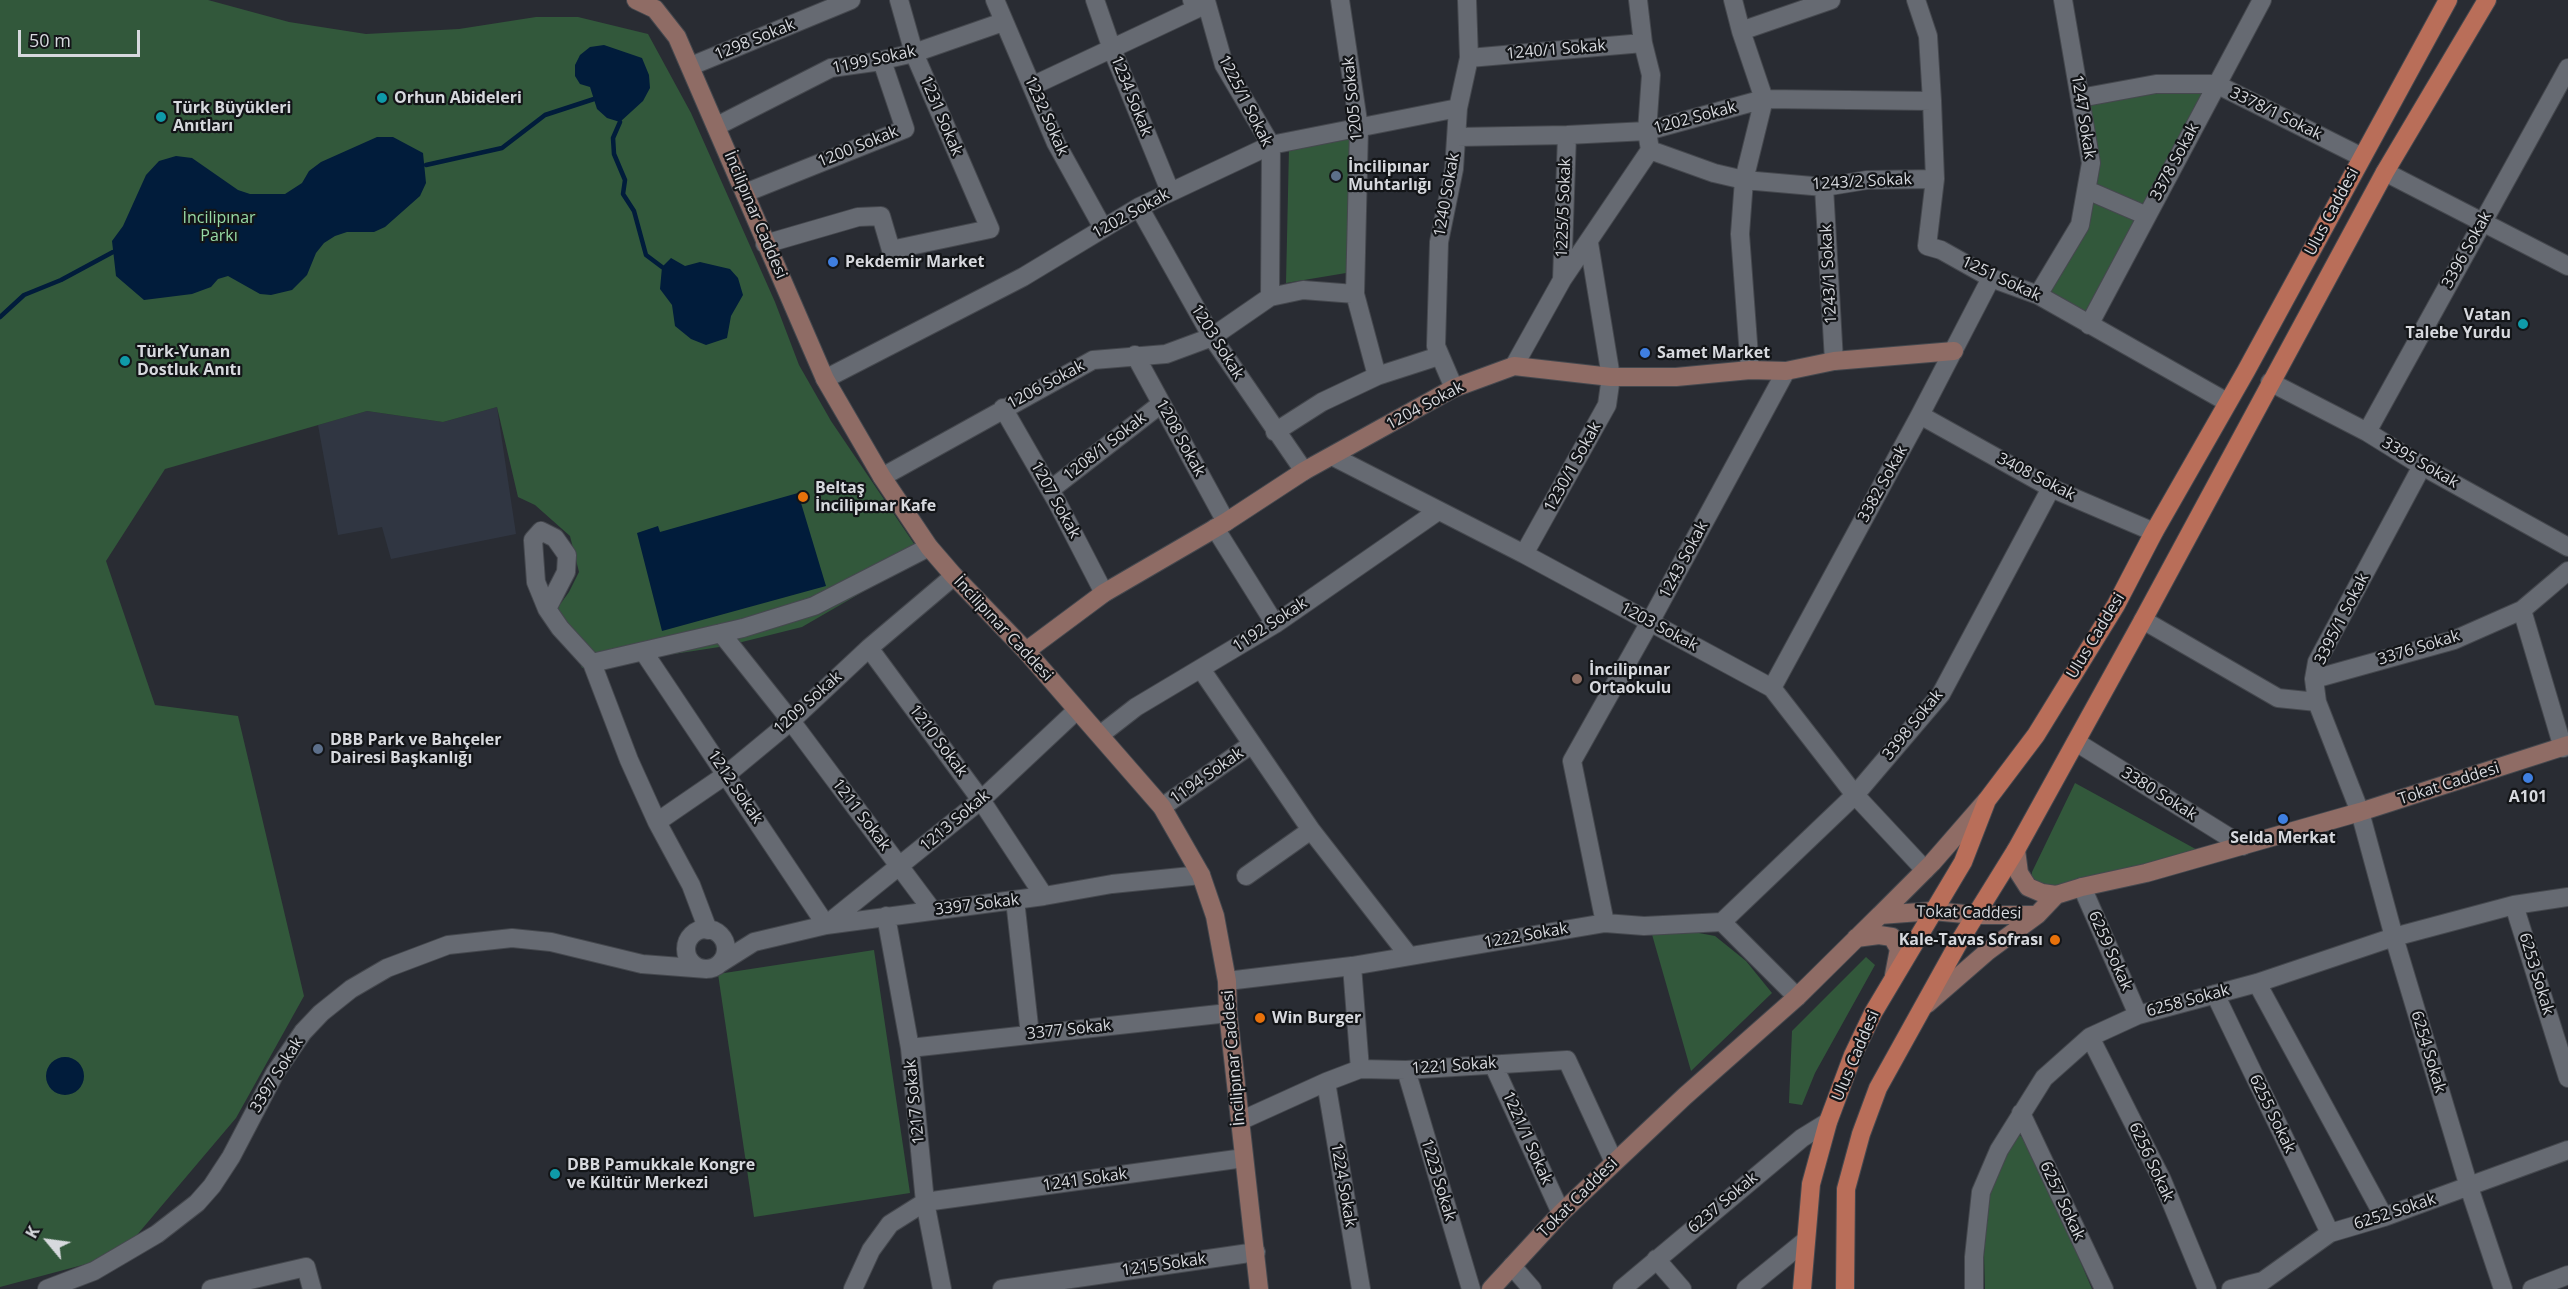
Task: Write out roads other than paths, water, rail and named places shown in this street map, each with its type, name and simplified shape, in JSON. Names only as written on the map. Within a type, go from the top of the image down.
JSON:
[{"type":"main road","name":"İncilipınar Caddesi","points":[[636,0],[660,4],[691,66],[765,244],[825,379],[882,477],[929,547],[1026,651],[1162,807],[1201,875],[1215,916],[1227,981],[1228,1013],[1259,1289]]},
{"type":"main road","name":"Ulus Caddesi","points":[[1802,1289],[1811,1184],[1828,1122],[1853,1054],[1892,981],[1963,861],[1987,800],[2037,735],[2116,605],[2154,532],[2246,371],[2448,0]]},
{"type":"main road","name":"Ulus Caddesi","points":[[1845,1289],[1846,1189],[1878,1088],[1921,1009],[2016,850],[2076,742],[2385,172],[2487,0]]},
{"type":"main road","name":"1204 Sokak","points":[[1026,651],[1104,593],[1220,525],[1304,471],[1334,457],[1454,388],[1514,366],[1611,377],[1676,377],[1750,370],[1786,371],[1834,361],[1954,351]]},
{"type":"main road","name":"Tokat Caddesi","points":[[1491,1289],[1561,1213],[1614,1162],[1797,997],[1880,915],[1933,911],[1976,915],[2037,915],[2056,895],[2082,886],[2146,873],[2242,846],[2360,812],[2566,747]]},
{"type":"main road","points":[[1880,915],[1925,870],[1987,800]]},
{"type":"main road","points":[[2016,850],[2019,873],[2028,887],[2042,893],[2056,895]]},
{"type":"main road","points":[[1921,1009],[1988,951],[2037,915]]},
{"type":"main road","points":[[1856,938],[1885,936],[1896,942],[1899,957],[1892,981]]},
{"type":"street","name":"1298 Sokak","points":[[691,66],[851,0]]},
{"type":"street","name":"1231 Sokak","points":[[765,244],[858,217],[881,216],[891,250],[990,229],[914,53],[899,0]]},
{"type":"street","name":"1232 Sokak","points":[[995,0],[1056,142],[1103,228]]},
{"type":"street","name":"1234 Sokak","points":[[1095,0],[1112,49],[1170,191]]},
{"type":"street","name":"1205 Sokak","points":[[1340,0],[1359,128],[1355,294],[1377,376]]},
{"type":"street","name":"1240 Sokak","points":[[1454,388],[1436,346],[1439,242],[1454,169],[1458,108],[1469,58],[1467,0]]},
{"type":"street","points":[[1638,0],[1643,43],[1651,75],[1647,131],[1650,150]]},
{"type":"street","points":[[1733,0],[1764,99],[1744,180],[1740,234],[1750,370]]},
{"type":"street","points":[[1741,31],[1812,3],[1831,0]]},
{"type":"street","name":"1251 Sokak","points":[[1916,0],[1928,36],[1932,101],[1935,179],[1927,246],[1941,250],[1991,278],[2038,295],[2227,402]]},
{"type":"street","name":"1247 Sokak","points":[[2038,295],[2080,225],[2091,163],[2063,0]]},
{"type":"street","name":"3378 Sokak","points":[[2089,325],[2262,0]]},
{"type":"street","points":[[1032,86],[1112,49],[1201,3]]},
{"type":"street","name":"1225/1 Sokak","points":[[1201,3],[1224,65],[1270,145],[1270,297]]},
{"type":"street","name":"1199 Sokak","points":[[717,126],[831,68],[882,61],[914,53],[1003,22]]},
{"type":"street","name":"1240/1 Sokak","points":[[1469,58],[1643,43]]},
{"type":"street","name":"1200 Sokak","points":[[745,193],[905,129],[882,61]]},
{"type":"street","name":"3396 Sokak","points":[[2367,432],[2483,222],[2563,87],[2568,68]]},
{"type":"street","name":"3378/1 Sokak","points":[[2080,98],[2156,84],[2216,84],[2362,157]]},
{"type":"street","name":"1202 Sokak","points":[[1457,137],[1647,131],[1764,99],[1932,101]]},
{"type":"street","name":"1202 Sokak","points":[[825,379],[1023,277],[1139,207],[1270,145],[1458,108]]},
{"type":"street","name":"1225/5 Sokak","points":[[1562,280],[1567,135]]},
{"type":"street","name":"1243/2 Sokak","points":[[1650,150],[1714,174],[1744,180],[1824,187],[1867,180],[1935,179]]},
{"type":"street","name":"1225/5 Sokak","points":[[1514,366],[1562,280],[1650,150]]},
{"type":"street","points":[[2385,172],[2568,266]]},
{"type":"street","name":"1243/1 Sokak","points":[[1824,187],[1834,361]]},
{"type":"street","points":[[2087,190],[2147,216]]},
{"type":"street","name":"1203 Sokak","points":[[1139,207],[1212,337],[1275,432],[1304,471]]},
{"type":"street","name":"1225/5 Sokak","points":[[1589,243],[1611,377]]},
{"type":"street","name":"3382 Sokak","points":[[1772,688],[1920,415],[1991,278]]},
{"type":"street","name":"1206 Sokak","points":[[882,477],[1093,360],[1166,354],[1212,337],[1270,297],[1303,290],[1355,294]]},
{"type":"street","name":"1208 Sokak","points":[[1135,355],[1220,525],[1275,624]]},
{"type":"street","points":[[1275,432],[1322,402],[1377,376],[1439,356]]},
{"type":"street","name":"1243 Sokak","points":[[1605,923],[1572,761],[1786,371]]},
{"type":"street","name":"1230/1 Sokak","points":[[1524,554],[1607,405],[1611,377]]},
{"type":"street","name":"3395 Sokak","points":[[2270,382],[2367,432],[2422,466],[2568,547]]},
{"type":"street","name":"1208/1 Sokak","points":[[1050,490],[1161,404]]},
{"type":"street","name":"1207 Sokak","points":[[1003,408],[1050,490],[1104,593]]},
{"type":"street","name":"3408 Sokak","points":[[1920,415],[2051,488],[2154,532]]},
{"type":"street","name":"1203 Sokak","points":[[1334,457],[1524,554],[1772,688],[1855,795],[1925,870]]},
{"type":"street","name":"3395/1 Sokak","points":[[2360,812],[2317,702],[2314,679],[2317,662],[2422,466]]},
{"type":"street","name":"3398 Sokak","points":[[1722,922],[1855,795],[1941,694],[2051,488]]},
{"type":"street","name":"1192 Sokak","points":[[1100,735],[1136,707],[1275,624],[1438,511]]},
{"type":"street","points":[[592,663],[721,633],[814,606],[929,547]]},
{"type":"street","name":"3376 Sokak","points":[[2314,679],[2454,640],[2522,610],[2568,571]]},
{"type":"street","name":"1209 Sokak","points":[[657,822],[727,774],[791,721],[869,648],[954,576]]},
{"type":"street","points":[[547,609],[560,628],[592,663],[629,760],[657,822],[713,932],[723,940],[725,952],[713,966]]},
{"type":"street","points":[[2522,610],[2566,747]]},
{"type":"street","points":[[2143,620],[2278,698],[2317,702]]},
{"type":"street","name":"1211 Sokak","points":[[721,633],[791,721],[932,910]]},
{"type":"street","name":"1210 Sokak","points":[[869,648],[981,800],[1044,897]]},
{"type":"street","name":"1212 Sokak","points":[[643,651],[826,925]]},
{"type":"street","points":[[1201,669],[1311,830],[1409,956]]},
{"type":"street","name":"1213 Sokak","points":[[826,925],[981,800],[1077,710]]},
{"type":"street","name":"3380 Sokak","points":[[2076,742],[2242,846]]},
{"type":"street","name":"1194 Sokak","points":[[1162,807],[1252,744]]},
{"type":"street","name":"6254 Sokak","points":[[2360,812],[2394,937],[2469,1187],[2503,1289]]},
{"type":"street","points":[[1246,876],[1311,830]]},
{"type":"street","name":"3397 Sokak","points":[[754,942],[826,925],[886,916],[1201,875]]},
{"type":"street","name":"6259 Sokak","points":[[2082,886],[2138,1015]]},
{"type":"street","name":"6258 Sokak","points":[[1974,1289],[1974,1257],[1981,1192],[1999,1150],[2044,1078],[2090,1037],[2138,1015],[2257,983],[2394,937],[2514,905],[2568,897]]},
{"type":"street","points":[[1015,900],[1030,1035]]},
{"type":"street","name":"6253 Sokak","points":[[2514,905],[2568,1078]]},
{"type":"street","points":[[700,906],[686,946],[690,961],[695,966],[713,966],[754,942]]},
{"type":"street","name":"1217 Sokak","points":[[886,916],[910,1048],[925,1202],[942,1289]]},
{"type":"street","points":[[1722,922],[1797,997]]},
{"type":"street","name":"1222 Sokak","points":[[1227,981],[1352,966],[1605,923],[1644,926],[1722,922]]},
{"type":"street","points":[[642,964],[686,946],[696,932],[713,932],[754,942]]},
{"type":"street","name":"3397 Sokak","points":[[53,1288],[94,1271],[157,1234],[197,1203],[231,1157],[274,1073],[303,1032],[321,1013],[365,980],[387,968],[448,945],[512,938],[551,942],[642,964],[713,966]]},
{"type":"street","points":[[1352,966],[1360,1069]]},
{"type":"street","points":[[2257,983],[2384,1217]]},
{"type":"street","name":"6255 Sokak","points":[[2215,994],[2330,1233]]},
{"type":"street","name":"3377 Sokak","points":[[910,1048],[1228,1013]]},
{"type":"street","name":"6256 Sokak","points":[[2090,1037],[2162,1180],[2207,1289]]},
{"type":"street","name":"1221 Sokak","points":[[1240,1121],[1360,1069],[1406,1070],[1567,1060],[1614,1162]]},
{"type":"street","name":"1221/1 Sokak","points":[[1493,1064],[1561,1213]]},
{"type":"street","name":"1223 Sokak","points":[[1406,1070],[1472,1289]]},
{"type":"street","name":"1224 Sokak","points":[[1326,1082],[1361,1289]]},
{"type":"street","name":"6257 Sokak","points":[[2021,1113],[2104,1289]]},
{"type":"street","name":"6237 Sokak","points":[[1622,1289],[1802,1138],[1828,1122]]},
{"type":"street","name":"6252 Sokak","points":[[2231,1289],[2264,1285],[2330,1233],[2384,1217],[2568,1150]]},
{"type":"street","name":"1241 Sokak","points":[[925,1202],[1244,1158]]},
{"type":"street","points":[[853,1289],[871,1250],[890,1224],[925,1202]]},
{"type":"street","points":[[1746,1289],[1805,1241]]},
{"type":"street","name":"1215 Sokak","points":[[1002,1289],[1256,1251]]},
{"type":"street","points":[[1656,1259],[1682,1289]]},
{"type":"street","points":[[1512,1266],[1532,1289]]},
{"type":"street","points":[[221,1288],[306,1267],[312,1289]]},
{"type":"street","points":[[2532,1289],[2568,1275]]},
{"type":"water","points":[[604,45],[642,58],[649,75],[650,88],[643,101],[620,122],[607,118],[597,109],[590,87],[580,84],[575,76],[575,65],[580,55],[590,47]]},
{"type":"water","points":[[377,137],[393,137],[423,153],[426,183],[420,196],[385,227],[374,232],[347,232],[324,243],[316,253],[307,275],[292,290],[271,295],[260,294],[228,276],[218,279],[211,287],[192,294],[144,300],[116,276],[112,241],[123,226],[146,175],[159,161],[176,156],[192,158],[238,190],[250,194],[285,194],[302,183],[309,171],[321,162]]},
{"type":"water","points":[[671,258],[685,266],[700,262],[730,269],[738,278],[743,295],[731,316],[727,338],[706,345],[691,339],[675,326],[672,305],[660,289],[662,267]]},
{"type":"water","points":[[798,493],[826,586],[662,631],[637,533],[658,526],[660,532]]},
{"type":"water","points":[[65,1057],[78,1063],[84,1076],[78,1089],[65,1095],[52,1089],[46,1076],[52,1063]]},
{"type":"waterway","points":[[426,165],[502,148],[545,115],[594,99]]},
{"type":"waterway","points":[[620,122],[613,138],[614,154],[625,180],[623,194],[634,211],[646,255],[662,267]]},
{"type":"waterway","points":[[0,317],[24,295],[61,280],[113,252]]},
{"type":"place","name":"Orhun Abideleri","points":[[382,98]]},
{"type":"place","name":"Türk Büyükleri Anıtları","points":[[161,117]]},
{"type":"place","name":"İncilipınar Muhtarlığı","points":[[1336,176]]},
{"type":"place","name":"Pekdemir Market","points":[[833,262]]},
{"type":"place","name":"Vatan Talebe Yurdu","points":[[2523,324]]},
{"type":"place","name":"Samet Market","points":[[1645,353]]},
{"type":"place","name":"Türk-Yunan Dostluk Anıtı","points":[[125,361]]},
{"type":"place","name":"Beltaş İncilipınar Kafe","points":[[803,497]]},
{"type":"place","name":"İncilipınar Ortaokulu","points":[[1577,679]]},
{"type":"place","name":"DBB Park ve Bahçeler Dairesi Başkanlığı","points":[[318,749]]},
{"type":"place","name":"A101","points":[[2528,778]]},
{"type":"place","name":"Selda Merkat","points":[[2283,819]]},
{"type":"place","name":"Kale-Tavas Sofrası","points":[[2055,940]]},
{"type":"place","name":"Win Burger","points":[[1260,1018]]},
{"type":"place","name":"DBB Pamukkale Kongre ve Kültür Merkezi","points":[[555,1174]]},
{"type":"park label","name":"İncilipınar Parkı","points":[[219,227]]}]
